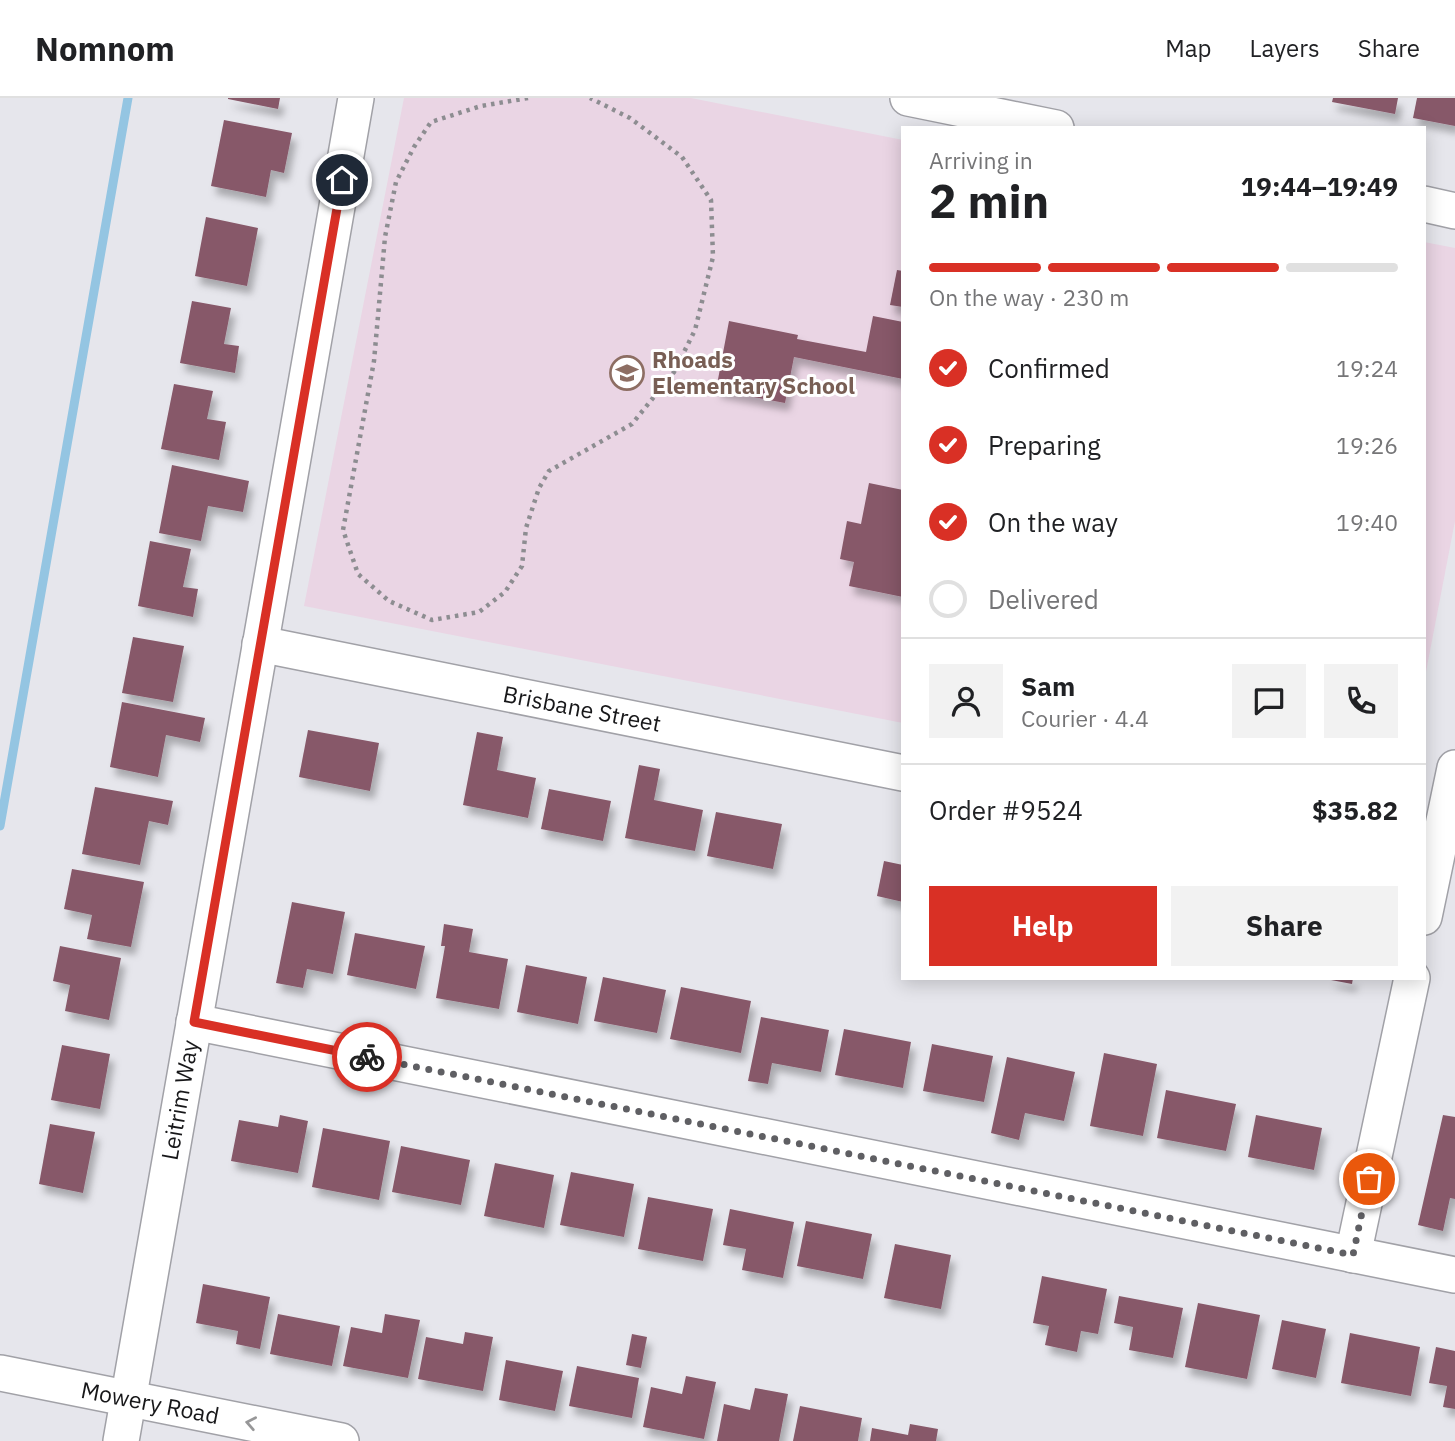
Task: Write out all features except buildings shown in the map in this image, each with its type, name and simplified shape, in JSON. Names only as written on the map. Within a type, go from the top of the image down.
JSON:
[{"type":"street","name":"Leitrim Way","points":[[121,1441],[356,98]]},
{"type":"street","points":[[908,98],[1046,126]]},
{"type":"street","points":[[1426,204],[1455,211]]},
{"type":"street","name":"Brisbane Street","points":[[260,644],[901,773]]},
{"type":"street","points":[[1426,911],[1437,881],[1455,768]]},
{"type":"street","points":[[1353,1255],[1412,980]]},
{"type":"street","points":[[194,1022],[1455,1275]]},
{"type":"street","name":"Mowery Road","points":[[0,1373],[341,1441]]},
{"type":"path","points":[[528,98],[481,106],[431,122],[414,147],[396,183],[386,237],[374,361],[343,530],[358,574],[389,601],[432,620],[479,612],[505,592],[522,566],[526,528],[539,488],[550,471],[632,424],[674,372],[695,330],[713,257],[710,200],[682,157],[630,118],[590,98]]},
{"type":"shaded area","name":"Rhoads Elementary School","points":[[404,98],[691,98],[901,140],[901,723],[304,606]]},
{"type":"shaded area","points":[[1426,242],[1455,248],[1455,521],[1426,672]]},
{"type":"waterway","points":[[0,826],[128,98]]},
{"type":"way so far","points":[[367,1057],[1353,1255],[1369,1179]]},
{"type":"place","name":"Rhoads Elementary School","points":[[627,373]]},
{"type":"route","points":[[342,180],[194,1022],[367,1057]]}]
